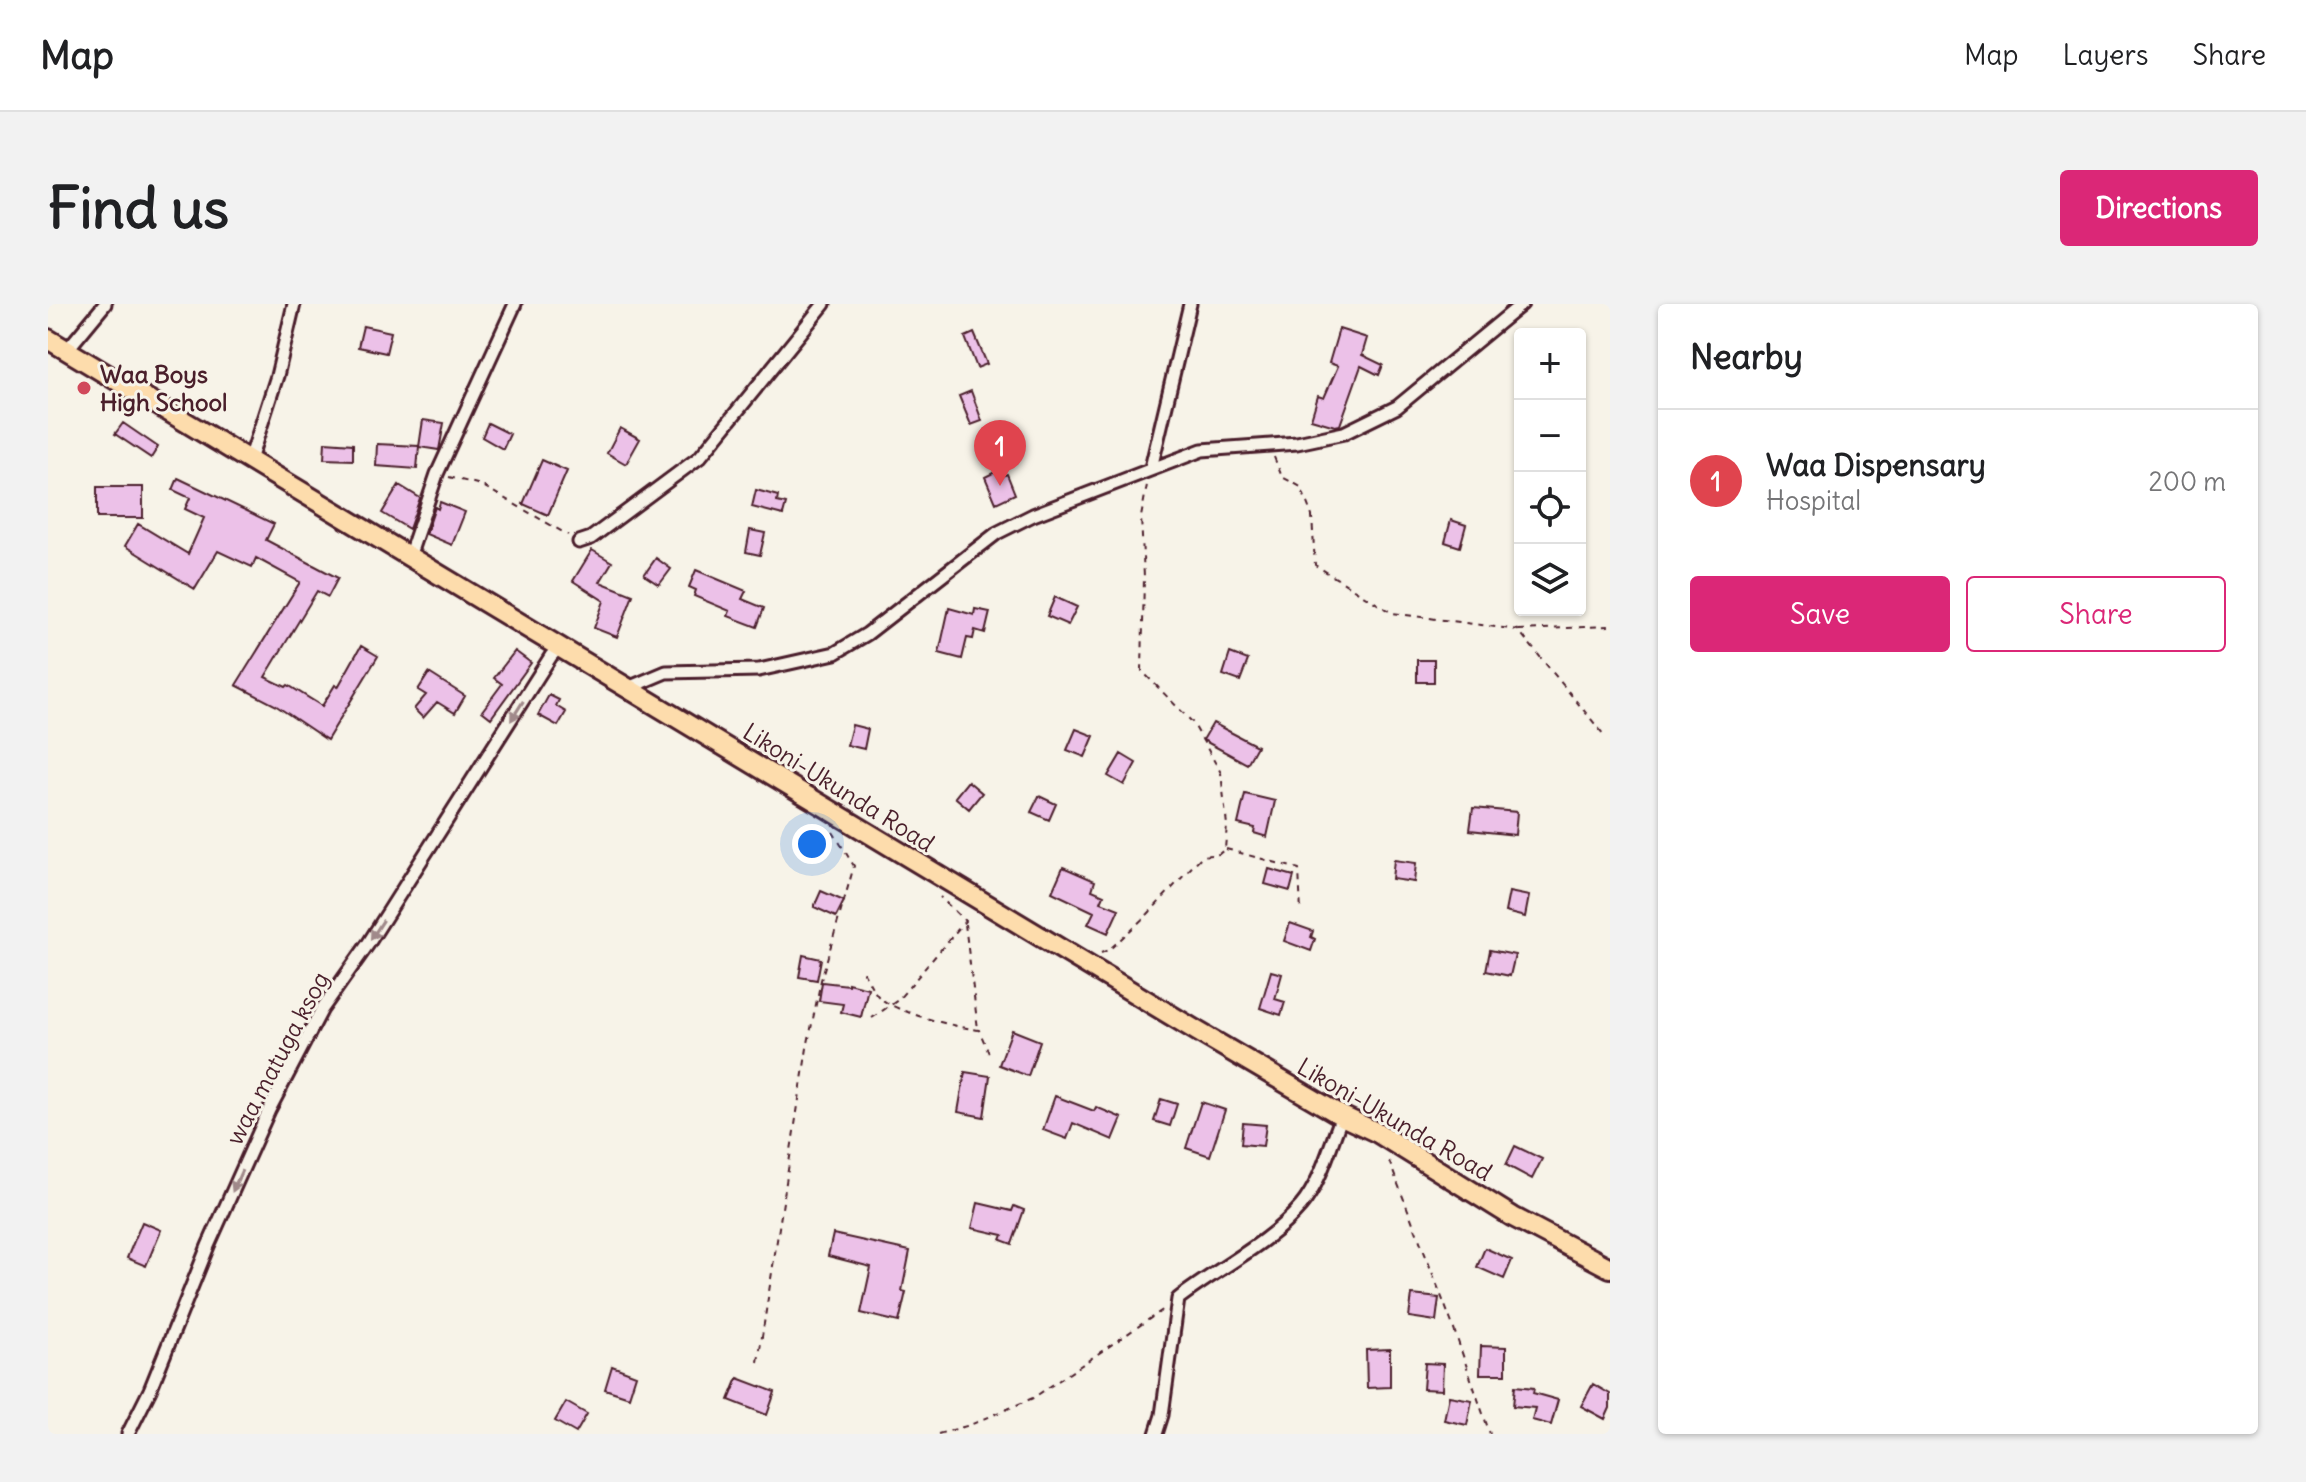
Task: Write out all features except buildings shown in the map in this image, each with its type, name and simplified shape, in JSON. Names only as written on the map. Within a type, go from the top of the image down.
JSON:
[{"type":"highway","name":"Likoni-Ukunda Road","points":[[48,339],[1082,962],[1342,1116],[1378,1133],[1513,1217],[1610,1268]]},
{"type":"street","points":[[67,350],[105,304]]},
{"type":"street","points":[[250,460],[277,376],[294,304]]},
{"type":"street","points":[[409,557],[437,474],[515,304]]},
{"type":"street","points":[[579,542],[591,538],[700,457],[824,304]]},
{"type":"street","points":[[1151,468],[1190,304]]},
{"type":"street","points":[[628,688],[666,672],[759,670],[835,653],[867,634],[997,533],[1076,496],[1202,450],[1297,443],[1344,433],[1397,407],[1522,304]]},
{"type":"street","name":"waa matuga ksog","points":[[128,1434],[150,1390],[208,1246],[269,1110],[322,1009],[368,944],[560,646]]},
{"type":"street","points":[[1156,1434],[1162,1415],[1178,1299],[1284,1223],[1303,1204],[1342,1116]]},
{"type":"path","points":[[1268,445],[1282,477],[1301,487],[1312,516],[1315,565],[1392,613],[1518,630],[1610,626]]},
{"type":"path","points":[[1082,962],[1110,949],[1148,914],[1202,856],[1219,854],[1225,849],[1227,825],[1221,773],[1193,723],[1142,671],[1144,577],[1141,517],[1151,468]]},
{"type":"path","points":[[437,474],[481,485],[579,542]]},
{"type":"path","points":[[1518,630],[1604,735]]},
{"type":"path","points":[[758,1362],[807,1048],[821,980],[854,866],[830,826]]},
{"type":"path","points":[[1225,849],[1299,869],[1301,913]]},
{"type":"path","points":[[935,891],[965,921],[979,1030],[991,1058]]},
{"type":"path","points":[[872,1018],[892,1004],[965,921]]},
{"type":"path","points":[[863,971],[880,998],[946,1026],[979,1030]]},
{"type":"path","points":[[1388,1160],[1451,1321],[1490,1434]]},
{"type":"path","points":[[938,1434],[970,1425],[1033,1398],[1178,1299]]},
{"type":"place","name":"Waa Boys High School","points":[[84,388]]},
{"type":"place","name":"Waa Dispensary","points":[[1000,486]]}]
